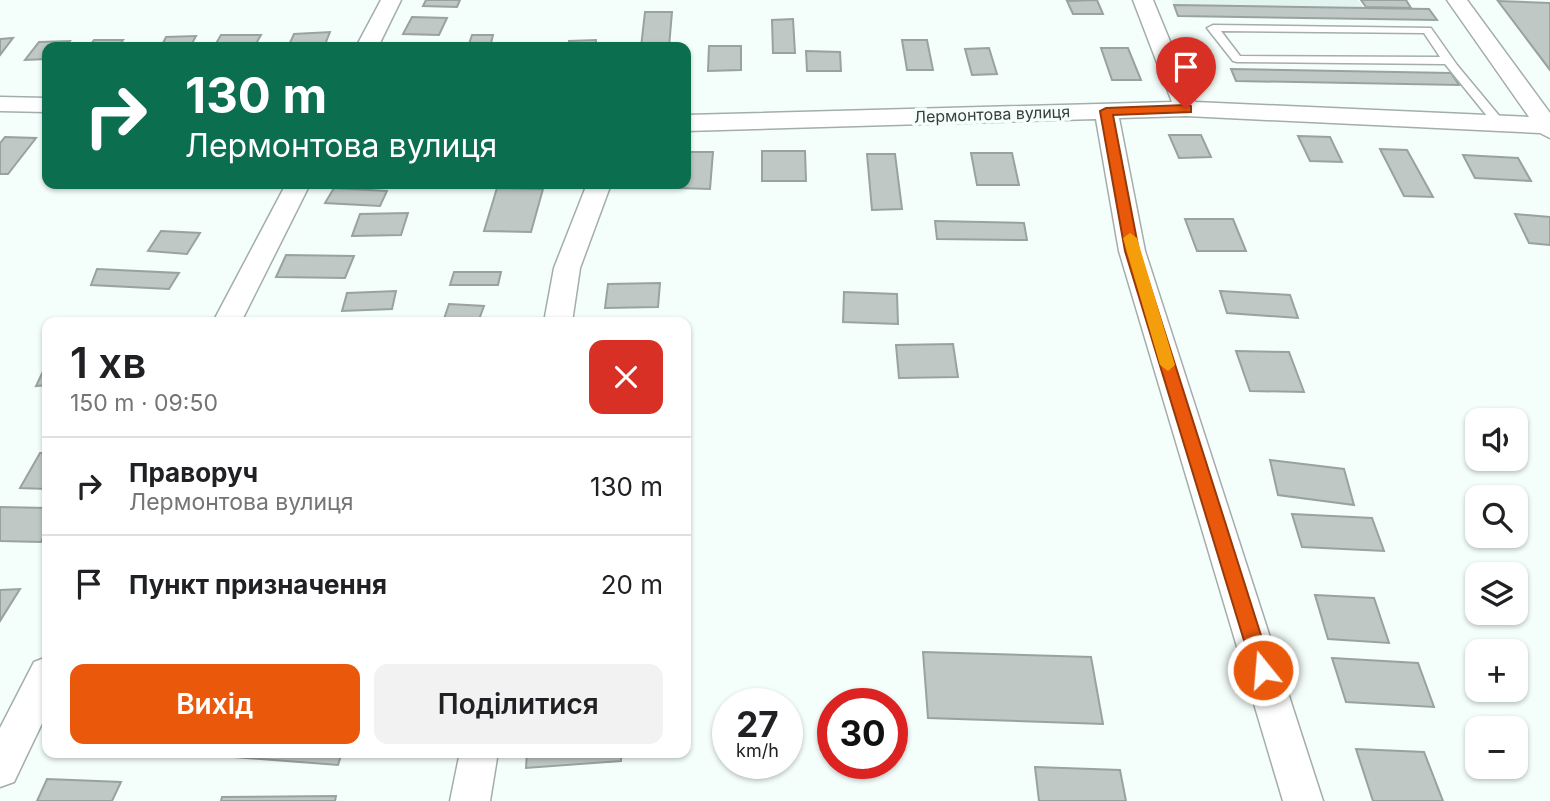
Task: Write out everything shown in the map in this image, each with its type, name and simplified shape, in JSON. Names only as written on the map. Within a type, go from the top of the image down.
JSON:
[{"type":"street","points":[[370,42],[391,0]]},
{"type":"street","points":[[1143,0],[1186,109]]},
{"type":"street","points":[[1457,0],[1549,127]]},
{"type":"street","points":[[0,104],[42,104]]},
{"type":"street","name":"Лермонтова вулиця","points":[[691,122],[1186,109],[1549,127]]},
{"type":"street","points":[[1106,111],[1132,251],[1303,801]]},
{"type":"street","points":[[230,317],[295,189]]},
{"type":"street","points":[[559,317],[568,268],[597,189]]},
{"type":"street","points":[[0,768],[42,686]]},
{"type":"street","points":[[470,801],[478,758]]},
{"type":"lane","points":[[1448,61],[1237,59],[1213,28],[1427,30],[1448,61],[1500,124]]},
{"type":"shaded area","points":[[1172,0],[1358,0],[1364,8],[1174,5]]},
{"type":"building","points":[[426,0],[460,0],[457,7],[423,6]]},
{"type":"building","points":[[1097,0],[1103,14],[1073,14],[1067,1]]},
{"type":"building","points":[[1361,0],[1406,0],[1411,8],[1366,7]]},
{"type":"building","points":[[1498,1],[1550,3],[1550,70]]},
{"type":"building","points":[[1174,5],[1429,9],[1437,20],[1178,16]]},
{"type":"building","points":[[645,12],[672,12],[669,42],[642,42]]},
{"type":"building","points":[[412,17],[447,18],[439,35],[403,34]]},
{"type":"building","points":[[793,19],[795,53],[773,53],[772,20]]},
{"type":"building","points":[[330,32],[326,42],[290,42],[294,34]]},
{"type":"building","points":[[221,35],[261,35],[257,42],[217,42]]},
{"type":"building","points":[[472,35],[493,35],[491,42],[470,42]]},
{"type":"building","points":[[196,36],[193,42],[164,42],[166,37]]},
{"type":"building","points":[[13,38],[0,55],[0,39]]},
{"type":"building","points":[[94,40],[123,40],[122,42],[93,42]]},
{"type":"building","points":[[596,40],[596,42],[569,42]]},
{"type":"building","points":[[902,40],[927,40],[933,70],[907,70]]},
{"type":"building","points":[[70,41],[42,42],[42,59],[25,60],[39,42]]},
{"type":"building","points":[[709,46],[741,46],[741,70],[708,71]]},
{"type":"building","points":[[989,48],[997,74],[972,75],[965,49]]},
{"type":"building","points":[[1101,48],[1128,48],[1141,80],[1112,80]]},
{"type":"building","points":[[806,51],[840,52],[841,71],[807,71]]},
{"type":"building","points":[[1231,69],[1451,73],[1459,85],[1236,81]]},
{"type":"building","points":[[1169,135],[1201,135],[1211,157],[1179,158]]},
{"type":"building","points":[[1298,136],[1330,137],[1342,162],[1310,161]]},
{"type":"building","points":[[5,137],[36,138],[8,174],[0,174],[0,143]]},
{"type":"building","points":[[1380,149],[1407,150],[1433,197],[1404,196]]},
{"type":"building","points":[[762,151],[805,151],[806,181],[762,181]]},
{"type":"building","points":[[691,152],[713,152],[710,189],[691,188]]},
{"type":"building","points":[[971,153],[1012,153],[1019,185],[977,185]]},
{"type":"building","points":[[867,154],[895,154],[902,209],[872,210]]},
{"type":"building","points":[[1463,155],[1518,158],[1531,181],[1475,178]]},
{"type":"building","points":[[333,189],[387,191],[380,206],[325,203]]},
{"type":"building","points":[[497,189],[543,189],[531,232],[484,231]]},
{"type":"building","points":[[408,213],[401,235],[352,236],[360,214]]},
{"type":"building","points":[[1515,214],[1550,217],[1550,245],[1529,243]]},
{"type":"building","points":[[1185,219],[1233,219],[1246,251],[1197,251]]},
{"type":"building","points":[[935,221],[1024,223],[1027,240],[937,239]]},
{"type":"building","points":[[161,231],[200,233],[187,254],[148,251]]},
{"type":"building","points":[[286,255],[354,256],[345,278],[276,277]]},
{"type":"building","points":[[97,269],[179,273],[169,289],[91,285]]},
{"type":"building","points":[[454,272],[501,272],[498,285],[450,285]]},
{"type":"building","points":[[660,283],[658,307],[605,308],[608,284]]},
{"type":"building","points":[[396,291],[392,309],[342,311],[347,293]]},
{"type":"building","points":[[1220,291],[1290,295],[1298,318],[1227,313]]},
{"type":"building","points":[[844,292],[897,294],[898,324],[843,322]]},
{"type":"building","points":[[449,304],[484,306],[480,317],[445,317]]},
{"type":"building","points":[[953,344],[958,377],[899,378],[896,345]]},
{"type":"building","points":[[1236,351],[1289,352],[1304,392],[1250,391]]},
{"type":"building","points":[[42,373],[42,385],[36,386]]},
{"type":"building","points":[[40,453],[42,453],[42,489],[20,488]]},
{"type":"building","points":[[1270,460],[1344,469],[1354,505],[1278,495]]},
{"type":"building","points":[[0,507],[42,508],[41,542],[0,541]]},
{"type":"building","points":[[1292,514],[1372,518],[1384,551],[1302,547]]},
{"type":"building","points":[[20,589],[0,621],[0,590]]},
{"type":"building","points":[[1315,595],[1374,598],[1389,643],[1328,639]]},
{"type":"building","points":[[923,652],[1091,657],[1103,724],[928,718]]},
{"type":"building","points":[[1332,658],[1418,663],[1434,707],[1346,702]]},
{"type":"building","points":[[1356,749],[1424,752],[1443,801],[1373,801]]},
{"type":"building","points":[[248,758],[340,758],[338,765]]},
{"type":"building","points":[[527,758],[621,758],[621,761],[526,768]]},
{"type":"building","points":[[1035,767],[1120,770],[1126,801],[1039,801]]},
{"type":"building","points":[[47,779],[121,782],[112,801],[37,801]]},
{"type":"building","points":[[336,796],[335,801],[221,801],[222,797]]},
{"type":"slow traffic","points":[[1130,238],[1168,365]]},
{"type":"route","points":[[1186,109],[1106,111],[1132,251],[1263,670]]}]
